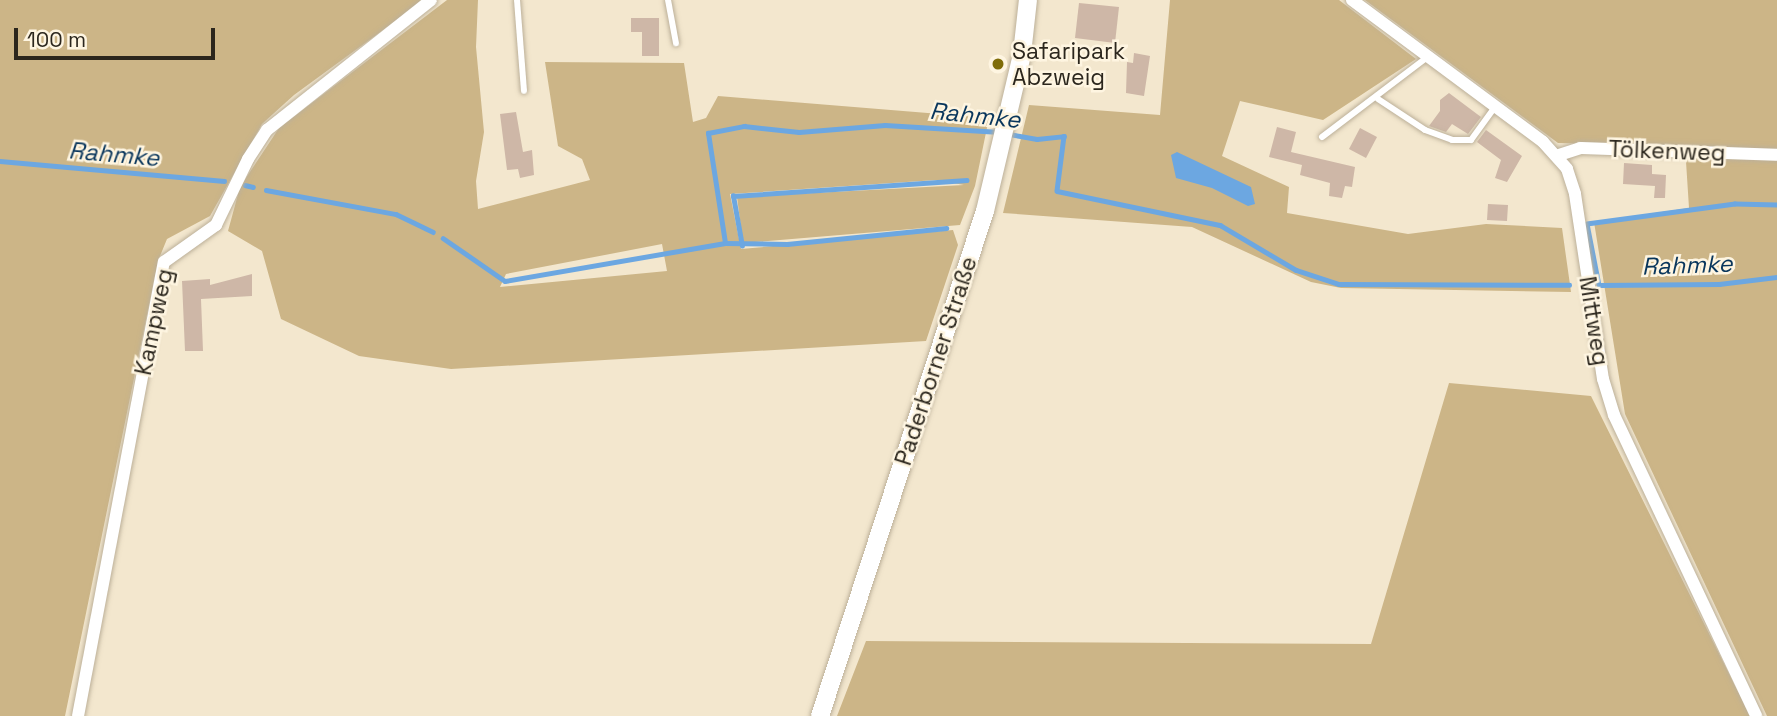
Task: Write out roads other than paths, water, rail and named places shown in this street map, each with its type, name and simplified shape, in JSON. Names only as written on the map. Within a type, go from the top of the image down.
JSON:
[{"type":"main road","name":"Paderborner Straße","points":[[820,716],[985,211],[1008,122],[1028,0]]},
{"type":"street","name":"Kampweg","points":[[78,716],[164,262],[216,225],[267,130],[431,0]]},
{"type":"street","points":[[1352,0],[1559,155]]},
{"type":"street","name":"Tölkenweg","points":[[1559,155],[1580,148],[1777,155]]},
{"type":"street","name":"Mittweg","points":[[1559,155],[1575,194],[1603,379],[1614,415],[1756,716]]},
{"type":"lane","points":[[517,0],[524,91]]},
{"type":"lane","points":[[668,0],[676,43]]},
{"type":"lane","points":[[1322,137],[1378,99],[1426,58]]},
{"type":"lane","points":[[1378,99],[1425,130],[1452,140],[1471,140],[1495,107]]},
{"type":"water","points":[[1177,152],[1251,187],[1255,204],[1248,206],[1212,188],[1176,178],[1171,155]]},
{"type":"waterway","name":"Rahmke","points":[[443,238],[505,281],[725,243],[708,133],[744,126],[799,132],[885,125],[1000,132]]},
{"type":"waterway","name":"Rahmke","points":[[1009,134],[1037,139],[1064,136],[1057,191],[1220,225],[1296,270],[1339,284],[1569,285]]},
{"type":"waterway","name":"Rahmke","points":[[0,161],[224,181]]},
{"type":"waterway","name":"Rahmke","points":[[742,246],[733,196],[966,180]]},
{"type":"waterway","name":"Rahmke","points":[[245,185],[253,187]]},
{"type":"waterway","name":"Rahmke","points":[[266,190],[396,214],[433,232]]},
{"type":"waterway","points":[[1777,205],[1735,204],[1587,224],[1599,285],[1719,284],[1777,277]]},
{"type":"waterway","points":[[725,243],[787,244],[946,228]]},
{"type":"place","name":"Safaripark Abzweig","points":[[998,64]]}]
